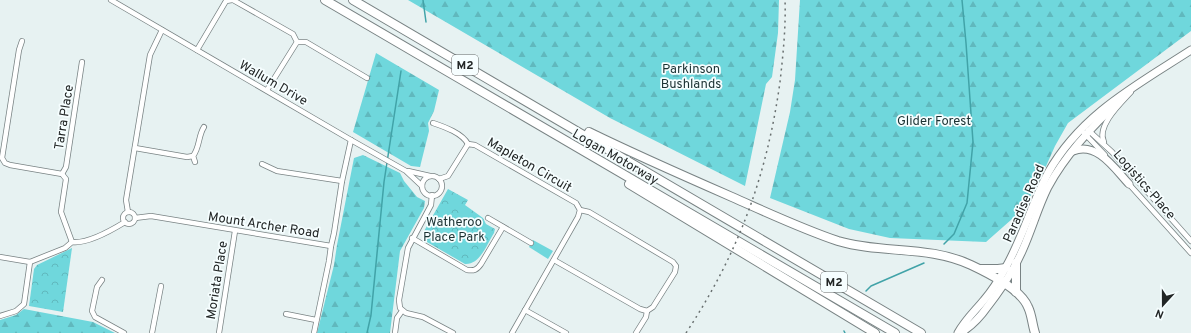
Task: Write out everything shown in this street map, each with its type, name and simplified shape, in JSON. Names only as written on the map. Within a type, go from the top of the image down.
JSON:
[{"type":"highway","name":"Logan Motorway","points":[[325,0],[895,333]]},
{"type":"highway","name":"Logan Motorway","points":[[353,0],[921,333]]},
{"type":"highway","points":[[576,130],[589,132],[642,158],[747,204],[838,240],[868,247],[939,254],[957,259],[1001,282],[1022,296],[1028,306],[1035,333]]},
{"type":"highway","points":[[584,152],[595,163],[875,333]]},
{"type":"highway","points":[[1016,263],[1016,292]]},
{"type":"highway","points":[[978,269],[1006,268]]},
{"type":"street","name":"Wallum Drive","points":[[112,0],[406,171],[422,186]]},
{"type":"street","points":[[196,50],[229,0],[293,34],[296,42]]},
{"type":"street","points":[[128,212],[126,200],[150,55],[162,30]]},
{"type":"street","points":[[22,41],[2,136],[2,158],[10,165],[62,174],[66,179],[61,212],[72,242]]},
{"type":"street","points":[[296,42],[306,42],[368,78]]},
{"type":"street","points":[[267,90],[296,42]]},
{"type":"street","name":"Paradise Road","points":[[959,333],[967,319],[1001,282],[1016,263],[1044,197],[1054,178],[1094,116],[1134,85],[1191,50]]},
{"type":"street","name":"Tarra Place","points":[[62,174],[66,167],[82,62]]},
{"type":"street","name":"Paradise Road","points":[[1001,282],[1049,172],[1062,152],[1117,103],[1162,68]]},
{"type":"street","points":[[1106,146],[1102,140],[1102,135],[1106,122],[1131,92]]},
{"type":"street","points":[[433,123],[444,126],[465,138],[468,144]]},
{"type":"street","points":[[195,162],[193,156],[197,149],[200,133],[204,127]]},
{"type":"street","name":"Logistics Place","points":[[1085,131],[1106,146],[1191,241]]},
{"type":"street","name":"Logistics Place","points":[[1085,131],[1129,184],[1191,253]]},
{"type":"street","name":"Mount Archer Road","points":[[135,218],[151,216],[331,246],[342,181],[351,140]]},
{"type":"street","name":"Mapleton Circuit","points":[[439,179],[448,176],[468,144],[474,145],[576,203],[580,210],[589,212],[673,262],[676,266],[675,272],[653,307],[647,310]]},
{"type":"street","points":[[135,148],[187,157],[193,156]]},
{"type":"street","points":[[1072,151],[1089,148],[1098,153],[1129,184]]},
{"type":"street","points":[[262,164],[277,171],[342,181]]},
{"type":"street","points":[[406,171],[435,176],[442,184],[441,190],[437,194],[426,194],[422,186],[424,181],[430,176]]},
{"type":"street","points":[[432,195],[431,205],[408,248],[399,300],[400,308],[406,313],[423,316],[453,333]]},
{"type":"street","points":[[512,333],[578,217],[580,210]]},
{"type":"street","points":[[72,242],[78,243],[84,241],[114,229],[125,222],[128,224],[132,223],[135,218],[133,213],[128,212]]},
{"type":"street","points":[[125,222],[123,217],[128,212]]},
{"type":"street","points":[[488,218],[530,243]]},
{"type":"street","points":[[412,238],[467,270],[473,271],[478,269],[503,227]]},
{"type":"street","name":"Moriata Place","points":[[219,333],[235,231]]},
{"type":"street","points":[[0,257],[30,262],[65,248],[72,242]]},
{"type":"street","points":[[314,333],[331,246]]},
{"type":"street","points":[[554,260],[640,309],[647,310],[646,317],[636,333]]},
{"type":"street","points":[[0,316],[16,311],[24,304],[30,262]]},
{"type":"street","points":[[102,280],[97,287],[92,311],[95,317],[124,333]]},
{"type":"street","points":[[152,333],[160,286]]},
{"type":"street","points":[[526,310],[566,333]]},
{"type":"street","points":[[395,333],[397,318],[402,311]]},
{"type":"street","points":[[286,314],[316,320]]},
{"type":"green space","name":"Parkinson Bushlands","points":[[408,0],[779,0],[778,33],[772,77],[766,84],[745,186],[610,118]]},
{"type":"green space","name":"Glider Forest","points":[[800,0],[1191,0],[1191,31],[1068,123],[1055,146],[1039,182],[1021,211],[986,242],[890,238],[849,229],[770,198],[790,112],[795,80]]},
{"type":"green space","points":[[376,53],[439,90],[434,111],[428,123],[429,131],[420,167],[411,166],[353,132]]},
{"type":"green space","points":[[363,155],[400,173],[404,181],[417,197],[425,201],[424,208],[400,251],[390,333],[317,333],[334,265],[354,158]]},
{"type":"green space","name":"Watheroo Place Park","points":[[448,189],[468,200],[465,205],[483,218],[486,224],[495,229],[479,258],[470,263],[465,264],[427,242],[423,233]]},
{"type":"green space","points":[[533,240],[553,251],[548,259],[529,247]]},
{"type":"green space","points":[[72,248],[63,312],[29,306],[34,269],[37,265]]},
{"type":"green space","points":[[24,309],[93,322],[115,333],[0,333],[0,320],[16,315]]},
{"type":"waterway","points":[[423,0],[426,22]]},
{"type":"waterway","points":[[944,244],[954,234],[967,203],[973,142],[962,0]]},
{"type":"waterway","points":[[367,333],[371,315],[384,182],[401,71]]},
{"type":"waterway","points":[[866,291],[871,286],[924,263]]},
{"type":"railway","points":[[686,333],[721,274],[748,213],[758,182],[767,150],[780,82],[785,31],[785,0]]}]
